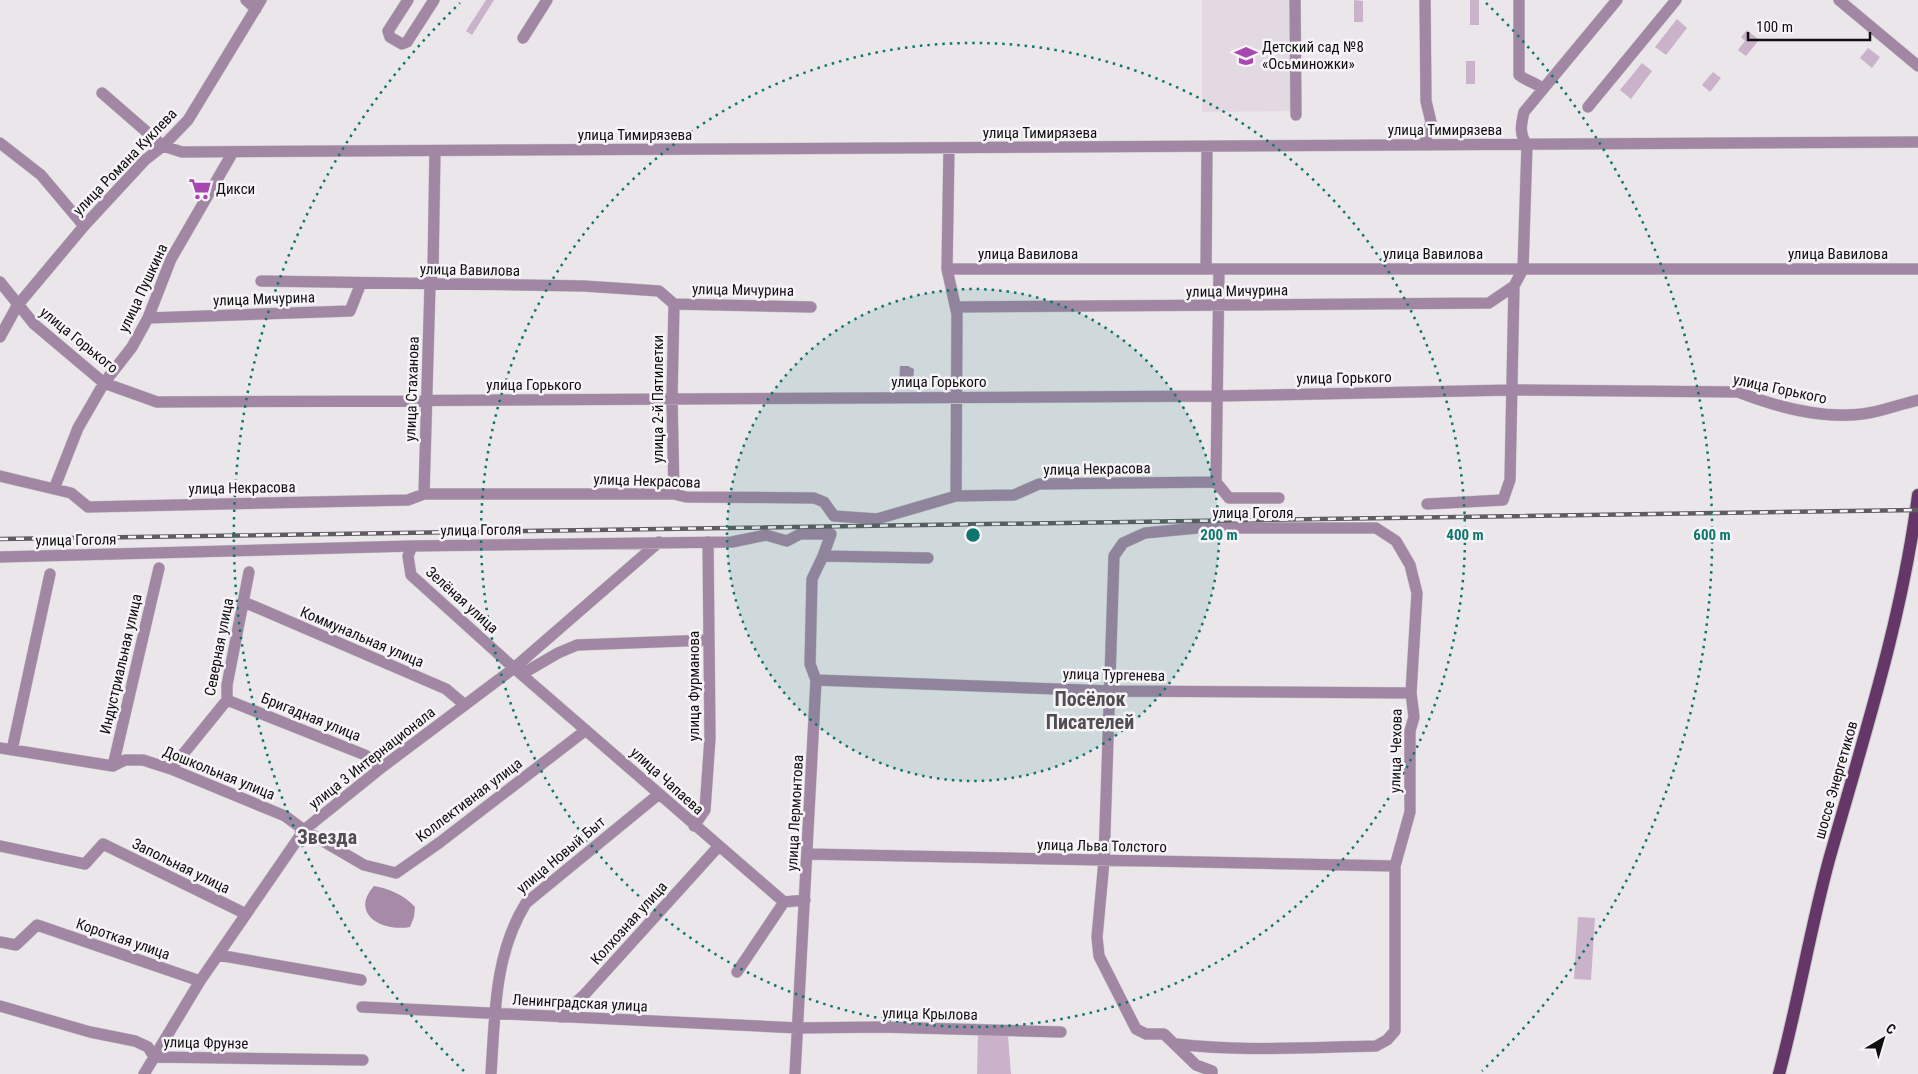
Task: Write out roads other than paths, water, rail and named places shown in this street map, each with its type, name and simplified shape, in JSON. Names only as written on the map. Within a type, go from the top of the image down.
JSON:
[{"type":"main road","name":"шоссе Энергетиков","points":[[1779,1074],[1829,861],[1879,691],[1907,569],[1918,495]]},
{"type":"street","points":[[246,0],[259,4]]},
{"type":"street","points":[[423,18],[406,3],[388,31],[390,37],[402,44],[407,42],[423,18],[434,0]]},
{"type":"street","points":[[523,38],[547,0]]},
{"type":"street","points":[[1296,0],[1296,115]]},
{"type":"street","points":[[1424,145],[1431,122],[1426,101],[1425,0]]},
{"type":"street","points":[[1519,0],[1519,76],[1524,80],[1533,81],[1543,89]]},
{"type":"street","points":[[1427,504],[1503,500],[1510,480],[1514,286],[1523,269],[1526,145],[1522,137],[1521,124],[1524,112],[1617,0]]},
{"type":"street","points":[[1588,107],[1676,0]]},
{"type":"street","points":[[1839,0],[1918,66]]},
{"type":"street","name":"улица Романа Куклева","points":[[0,337],[17,306],[84,226],[146,160],[163,146],[188,120],[259,4]]},
{"type":"street","points":[[102,93],[163,146]]},
{"type":"street","name":"улица Тимирязева","points":[[163,146],[182,152],[233,152],[1918,142]]},
{"type":"street","points":[[0,143],[41,176],[84,226]]},
{"type":"street","points":[[1206,269],[1207,147]]},
{"type":"street","points":[[950,148],[947,269],[956,307],[958,397],[956,496]]},
{"type":"street","name":"улица Стаханова","points":[[424,494],[430,284],[433,270],[435,151]]},
{"type":"street","name":"улица Пушкина","points":[[54,489],[78,428],[104,383],[132,347],[148,318],[172,259],[233,152]]},
{"type":"street","name":"улица Вавилова","points":[[947,269],[1918,269]]},
{"type":"street","points":[[1220,269],[1216,482],[1229,498],[1279,498]]},
{"type":"street","name":"улица Вавилова","points":[[261,280],[584,286],[659,291],[674,304]]},
{"type":"street","name":"улица Горького","points":[[0,282],[17,306],[34,324],[104,383],[157,402],[1217,396],[1512,390],[1738,392],[1773,405],[1832,415],[1863,414],[1918,400]]},
{"type":"street","name":"улица Мичурина","points":[[148,318],[350,311],[361,283]]},
{"type":"street","name":"улица Мичурина","points":[[956,307],[1219,307],[1489,303],[1514,286]]},
{"type":"street","name":"улица Мичурина","points":[[674,304],[810,306]]},
{"type":"street","name":"улица 2-й Пятилетки","points":[[674,304],[672,399],[674,494]]},
{"type":"street","name":"улица Некрасова","points":[[0,476],[71,493],[88,507],[408,500],[424,494],[674,494],[686,497],[814,498],[824,502],[834,516],[877,519],[956,496],[1014,495],[1038,484],[1216,482]]},
{"type":"street","name":"улица Гоголя","points":[[1110,691],[1114,556],[1123,543],[1145,533],[1197,528],[1376,528],[1396,541]]},
{"type":"street","name":"улица Гоголя","points":[[0,557],[412,546],[732,542],[766,535],[787,540],[800,534],[831,534],[823,556]]},
{"type":"street","name":"улица Чехова","points":[[1207,1047],[1376,1046],[1387,1040],[1394,1031],[1395,866],[1410,812],[1410,731],[1414,717],[1411,693],[1417,593],[1410,565],[1396,541]]},
{"type":"street","name":"улица 3 Интернационала","points":[[144,1074],[200,981],[304,830],[381,768],[465,705],[518,671],[659,542]]},
{"type":"street","name":"улица Фурманова","points":[[694,826],[705,810],[710,738],[708,542]]},
{"type":"street","name":"Зелёная улица","points":[[412,546],[408,556],[411,575],[518,671]]},
{"type":"street","points":[[823,556],[928,558]]},
{"type":"street","name":"улица Лермонтова","points":[[795,1074],[816,680],[810,664],[812,579],[823,556]]},
{"type":"street","name":"Индустриальная улица","points":[[113,766],[159,568]]},
{"type":"street","name":"Северная улица","points":[[171,769],[227,700],[227,685],[249,572]]},
{"type":"street","points":[[12,750],[50,574]]},
{"type":"street","name":"Коммунальная улица","points":[[244,602],[446,689],[465,705]]},
{"type":"street","points":[[518,671],[577,645],[709,640]]},
{"type":"street","name":"улица Чапаева","points":[[518,671],[694,826],[784,902]]},
{"type":"street","name":"улица Тургенева","points":[[816,680],[1110,691],[1411,693]]},
{"type":"street","points":[[1110,691],[1104,862],[1097,937],[1098,956],[1136,1029],[1146,1034],[1164,1034],[1196,1065],[1212,1073]]},
{"type":"street","name":"Бригадная улица","points":[[227,700],[365,755],[381,768]]},
{"type":"street","name":"Коллективная улица","points":[[364,865],[396,873],[439,843],[586,730]]},
{"type":"street","name":"Дошкольная улица","points":[[0,748],[113,766],[125,760],[143,760],[171,769],[285,816],[304,830],[364,865]]},
{"type":"street","name":"улица Новый Быт","points":[[491,1074],[495,1014],[504,952],[513,924],[526,902],[659,794]]},
{"type":"street","name":"Запольная улица","points":[[0,846],[85,864],[103,844],[246,914]]},
{"type":"street","name":"Колхозная улица","points":[[560,1017],[584,994],[718,846]]},
{"type":"street","name":"улица Льва Толстого","points":[[807,854],[1104,862],[1395,866]]},
{"type":"street","points":[[737,972],[784,902],[805,900]]},
{"type":"street","name":"Короткая улица","points":[[0,942],[16,946],[37,925],[200,981]]},
{"type":"street","points":[[218,954],[361,980]]},
{"type":"street","name":"улица Фрунзе","points":[[0,1006],[90,1032],[135,1041],[148,1047],[154,1057],[363,1060]]},
{"type":"street","name":"Ленинградская улица","points":[[362,1007],[798,1028]]},
{"type":"street","name":"улица Крылова","points":[[798,1028],[881,1027],[1061,1032]]},
{"type":"street","points":[[1176,1044],[1207,1047],[1212,1073]]},
{"type":"railway","points":[[0,539],[1918,510]]},
{"type":"place","name":"Детский сад №8 «Осьминожки»","points":[[1246,56]]},
{"type":"place","name":"Дикси","points":[[200,189]]},
{"type":"district","name":"Посёлок Писателей","points":[[1090,710]]},
{"type":"district","name":"Звезда","points":[[327,837]]}]
